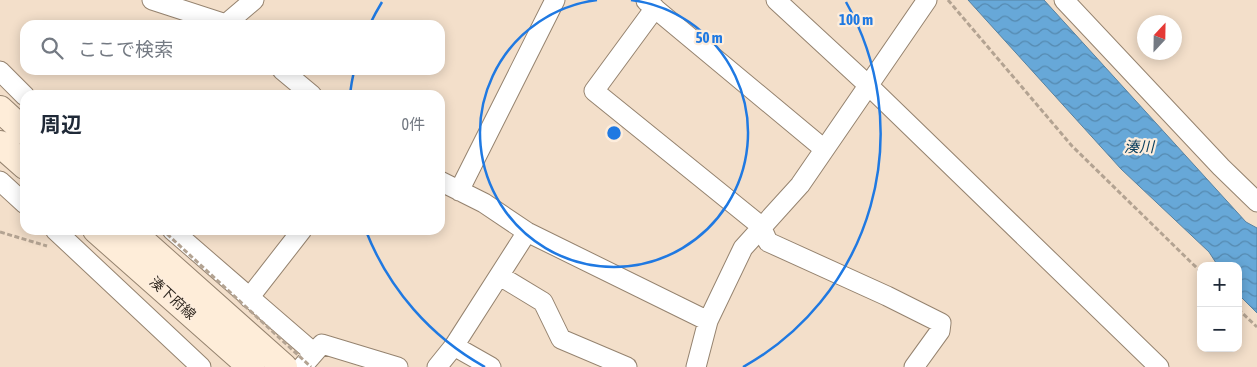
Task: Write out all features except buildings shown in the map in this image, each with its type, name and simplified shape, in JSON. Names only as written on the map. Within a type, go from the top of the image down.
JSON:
[{"type":"main road","points":[[0,109],[20,127]]},
{"type":"main road","points":[[0,144],[20,162]]},
{"type":"main road","name":"湊下府線","points":[[102,235],[251,367]]},
{"type":"main road","name":"湊下府線","points":[[136,235],[284,367]]},
{"type":"street","points":[[152,0],[215,20]]},
{"type":"street","points":[[232,20],[254,0]]},
{"type":"street","points":[[459,190],[495,123],[555,0]]},
{"type":"street","points":[[776,0],[868,85],[1159,367]]},
{"type":"street","points":[[696,367],[708,321],[743,248],[800,185],[927,0]]},
{"type":"street","points":[[1064,0],[1221,167],[1257,202]]},
{"type":"street","points":[[824,149],[650,4],[594,91],[761,226],[768,242],[942,323],[940,331],[914,367]]},
{"type":"street","points":[[0,70],[20,91]]},
{"type":"street","points":[[288,75],[306,90]]},
{"type":"street","points":[[0,181],[20,199]]},
{"type":"street","points":[[445,183],[484,203],[527,232],[708,321]]},
{"type":"street","points":[[437,367],[454,346],[527,232]]},
{"type":"street","points":[[60,235],[200,367]]},
{"type":"street","points":[[174,235],[249,298],[309,363],[322,344],[398,367]]},
{"type":"street","points":[[249,298],[298,235]]},
{"type":"street","points":[[500,276],[543,302],[561,339],[589,360],[627,367]]},
{"type":"street","points":[[454,346],[491,367]]},
{"type":"path","points":[[948,0],[1072,146],[1197,268]]},
{"type":"path","points":[[0,232],[44,247],[60,235]]},
{"type":"path","points":[[173,235],[309,363]]},
{"type":"path","points":[[1242,313],[1257,327]]},
{"type":"water","name":"湊川","points":[[968,0],[1044,0],[1246,222],[1257,228],[1257,313],[1242,298],[1242,262],[1215,262],[1209,252],[1121,169]]}]
